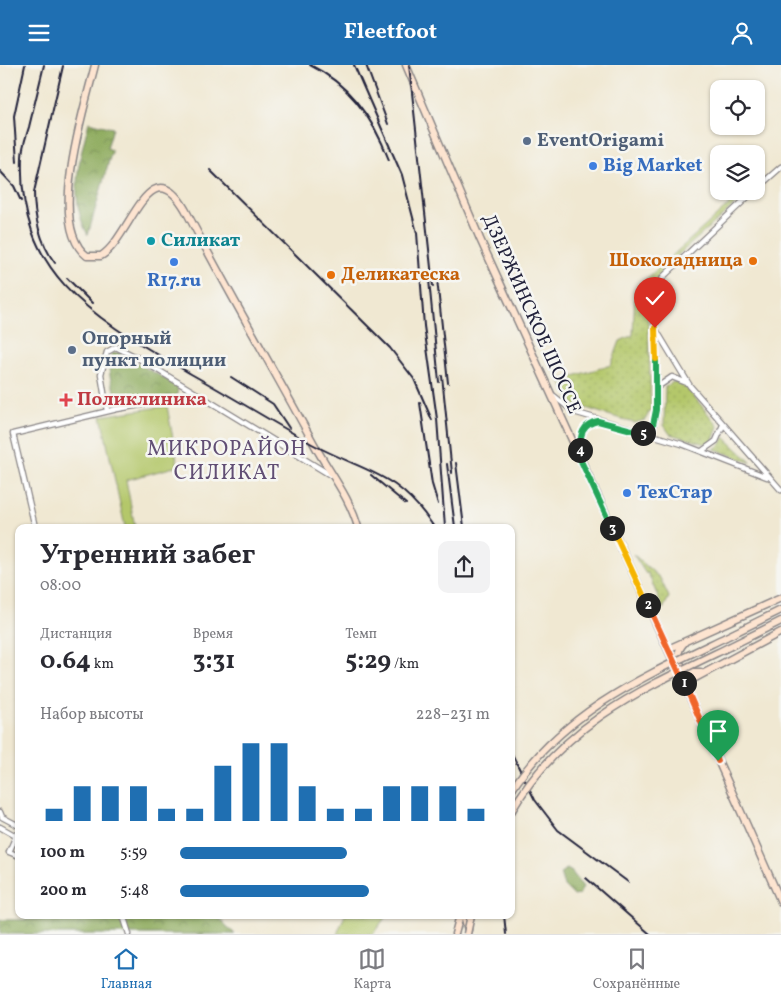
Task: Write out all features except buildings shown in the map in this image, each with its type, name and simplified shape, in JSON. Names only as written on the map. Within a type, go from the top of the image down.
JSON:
[{"type":"main road","points":[[95,65],[72,158],[70,201],[72,227],[78,246],[87,256],[101,256],[121,237],[147,193],[154,189],[162,188],[174,193],[185,209],[241,315],[333,477],[349,501],[357,524]]},
{"type":"main road","name":"ДЗЕРЖИНСКОЕ ШОССЕ","points":[[406,65],[461,196],[781,901]]},
{"type":"main road","points":[[668,649],[781,598]]},
{"type":"main road","points":[[515,786],[543,751],[596,705],[642,677],[781,610]]},
{"type":"main road","points":[[515,806],[528,785],[551,758],[602,713],[647,686],[781,621]]},
{"type":"main road","points":[[684,684],[781,632]]},
{"type":"main road","points":[[698,635],[681,647],[679,662],[690,673],[711,669]]},
{"type":"main road","points":[[455,934],[459,919]]},
{"type":"main road","points":[[465,919],[468,934]]},
{"type":"main road","points":[[468,934],[470,919]]},
{"type":"street","points":[[765,181],[781,167]]},
{"type":"street","points":[[651,435],[656,410],[655,301],[663,277],[744,200]]},
{"type":"street","points":[[656,331],[688,383],[781,490]]},
{"type":"street","points":[[107,411],[101,374],[108,352],[116,347],[333,477]]},
{"type":"street","points":[[656,388],[672,377],[688,383]]},
{"type":"street","points":[[546,385],[557,399],[574,413],[702,451],[769,478]]},
{"type":"street","points":[[34,524],[12,435],[107,411],[199,395]]},
{"type":"street","points":[[581,461],[581,434],[587,425],[598,421]]},
{"type":"street","points":[[702,451],[716,441],[723,425]]},
{"type":"street","points":[[0,812],[2,817],[15,824]]},
{"type":"street","points":[[0,827],[15,835]]},
{"type":"street","points":[[15,838],[9,852],[15,855]]},
{"type":"street","points":[[124,919],[129,934]]},
{"type":"green space","points":[[89,122],[113,128],[107,148],[112,150],[88,235],[78,207],[77,179]]},
{"type":"green space","points":[[734,200],[740,200],[666,266],[653,287],[648,311],[651,409],[645,420],[634,423],[573,404],[560,380],[611,365],[620,341],[633,335],[635,289]]},
{"type":"green space","points":[[112,353],[119,353],[178,386],[177,396],[123,404],[116,394],[109,372]]},
{"type":"green space","points":[[673,382],[683,383],[718,426],[713,441],[705,444],[670,434],[664,425],[665,387]]},
{"type":"green space","points":[[167,406],[178,466],[126,480],[134,524],[124,524],[101,416]]},
{"type":"green space","points":[[724,437],[752,463],[714,449],[721,444]]},
{"type":"green space","points":[[633,554],[660,578],[669,597],[663,609],[648,573],[646,574]]},
{"type":"green space","points":[[567,869],[572,872],[583,887],[579,895],[574,896],[564,886],[560,873]]},
{"type":"green space","points":[[125,919],[128,922],[131,919],[219,919],[235,934],[0,934],[0,920]]},
{"type":"green space","points":[[343,919],[384,919],[373,934],[337,934]]},
{"type":"railway","points":[[17,162],[14,116],[25,65]]},
{"type":"railway","points":[[44,65],[24,142],[22,157],[24,199],[33,235],[49,265],[70,291],[96,314],[157,354],[312,444],[365,468],[393,484],[407,494],[432,524]]},
{"type":"railway","points":[[310,65],[337,82],[368,117],[389,160]]},
{"type":"railway","points":[[354,65],[402,175],[417,233],[424,326],[437,419],[445,524]]},
{"type":"railway","points":[[366,65],[388,124]]},
{"type":"railway","points":[[409,65],[433,286]]},
{"type":"railway","points":[[55,263],[45,247],[39,229],[34,192],[63,66]]},
{"type":"railway","points":[[210,170],[390,348],[414,379],[432,420]]},
{"type":"railway","points":[[0,171],[14,186],[21,201]]},
{"type":"railway","points":[[67,278],[92,303]]},
{"type":"railway","points":[[437,279],[448,383]]},
{"type":"railway","points":[[429,280],[439,382]]},
{"type":"railway","points":[[442,376],[452,473]]},
{"type":"railway","points":[[231,377],[273,404],[289,428]]},
{"type":"railway","points":[[420,403],[432,484],[438,504]]},
{"type":"railway","points":[[456,463],[464,524]]},
{"type":"railway","points":[[447,464],[455,524]]},
{"type":"railway","points":[[371,475],[406,504]]},
{"type":"railway","points":[[515,760],[535,800],[558,830],[628,882]]},
{"type":"railway","points":[[586,878],[650,934]]},
{"type":"railway","points":[[504,919],[506,934]]},
{"type":"place","name":"EventOrigami","points":[[527,141]]},
{"type":"place","name":"Big Market","points":[[593,166]]},
{"type":"place","name":"Силикат","points":[[151,241]]},
{"type":"place","name":"Шоколадница","points":[[753,261]]},
{"type":"place","name":"R17.ru","points":[[174,262]]},
{"type":"place","name":"Деликатеска","points":[[331,275]]},
{"type":"place","name":"Опорный пункт полиции","points":[[72,350]]},
{"type":"place","name":"Поликлиника","points":[[66,400]]},
{"type":"place","name":"ТехСтар","points":[[627,493]]},
{"type":"district","name":"МИКРОРАЙОН СИЛИКАТ","points":[[227,461]]},
{"type":"route","points":[[655,328],[656,410],[651,435],[598,421],[594,422],[587,425],[581,434],[581,461],[694,704],[718,761]]}]
